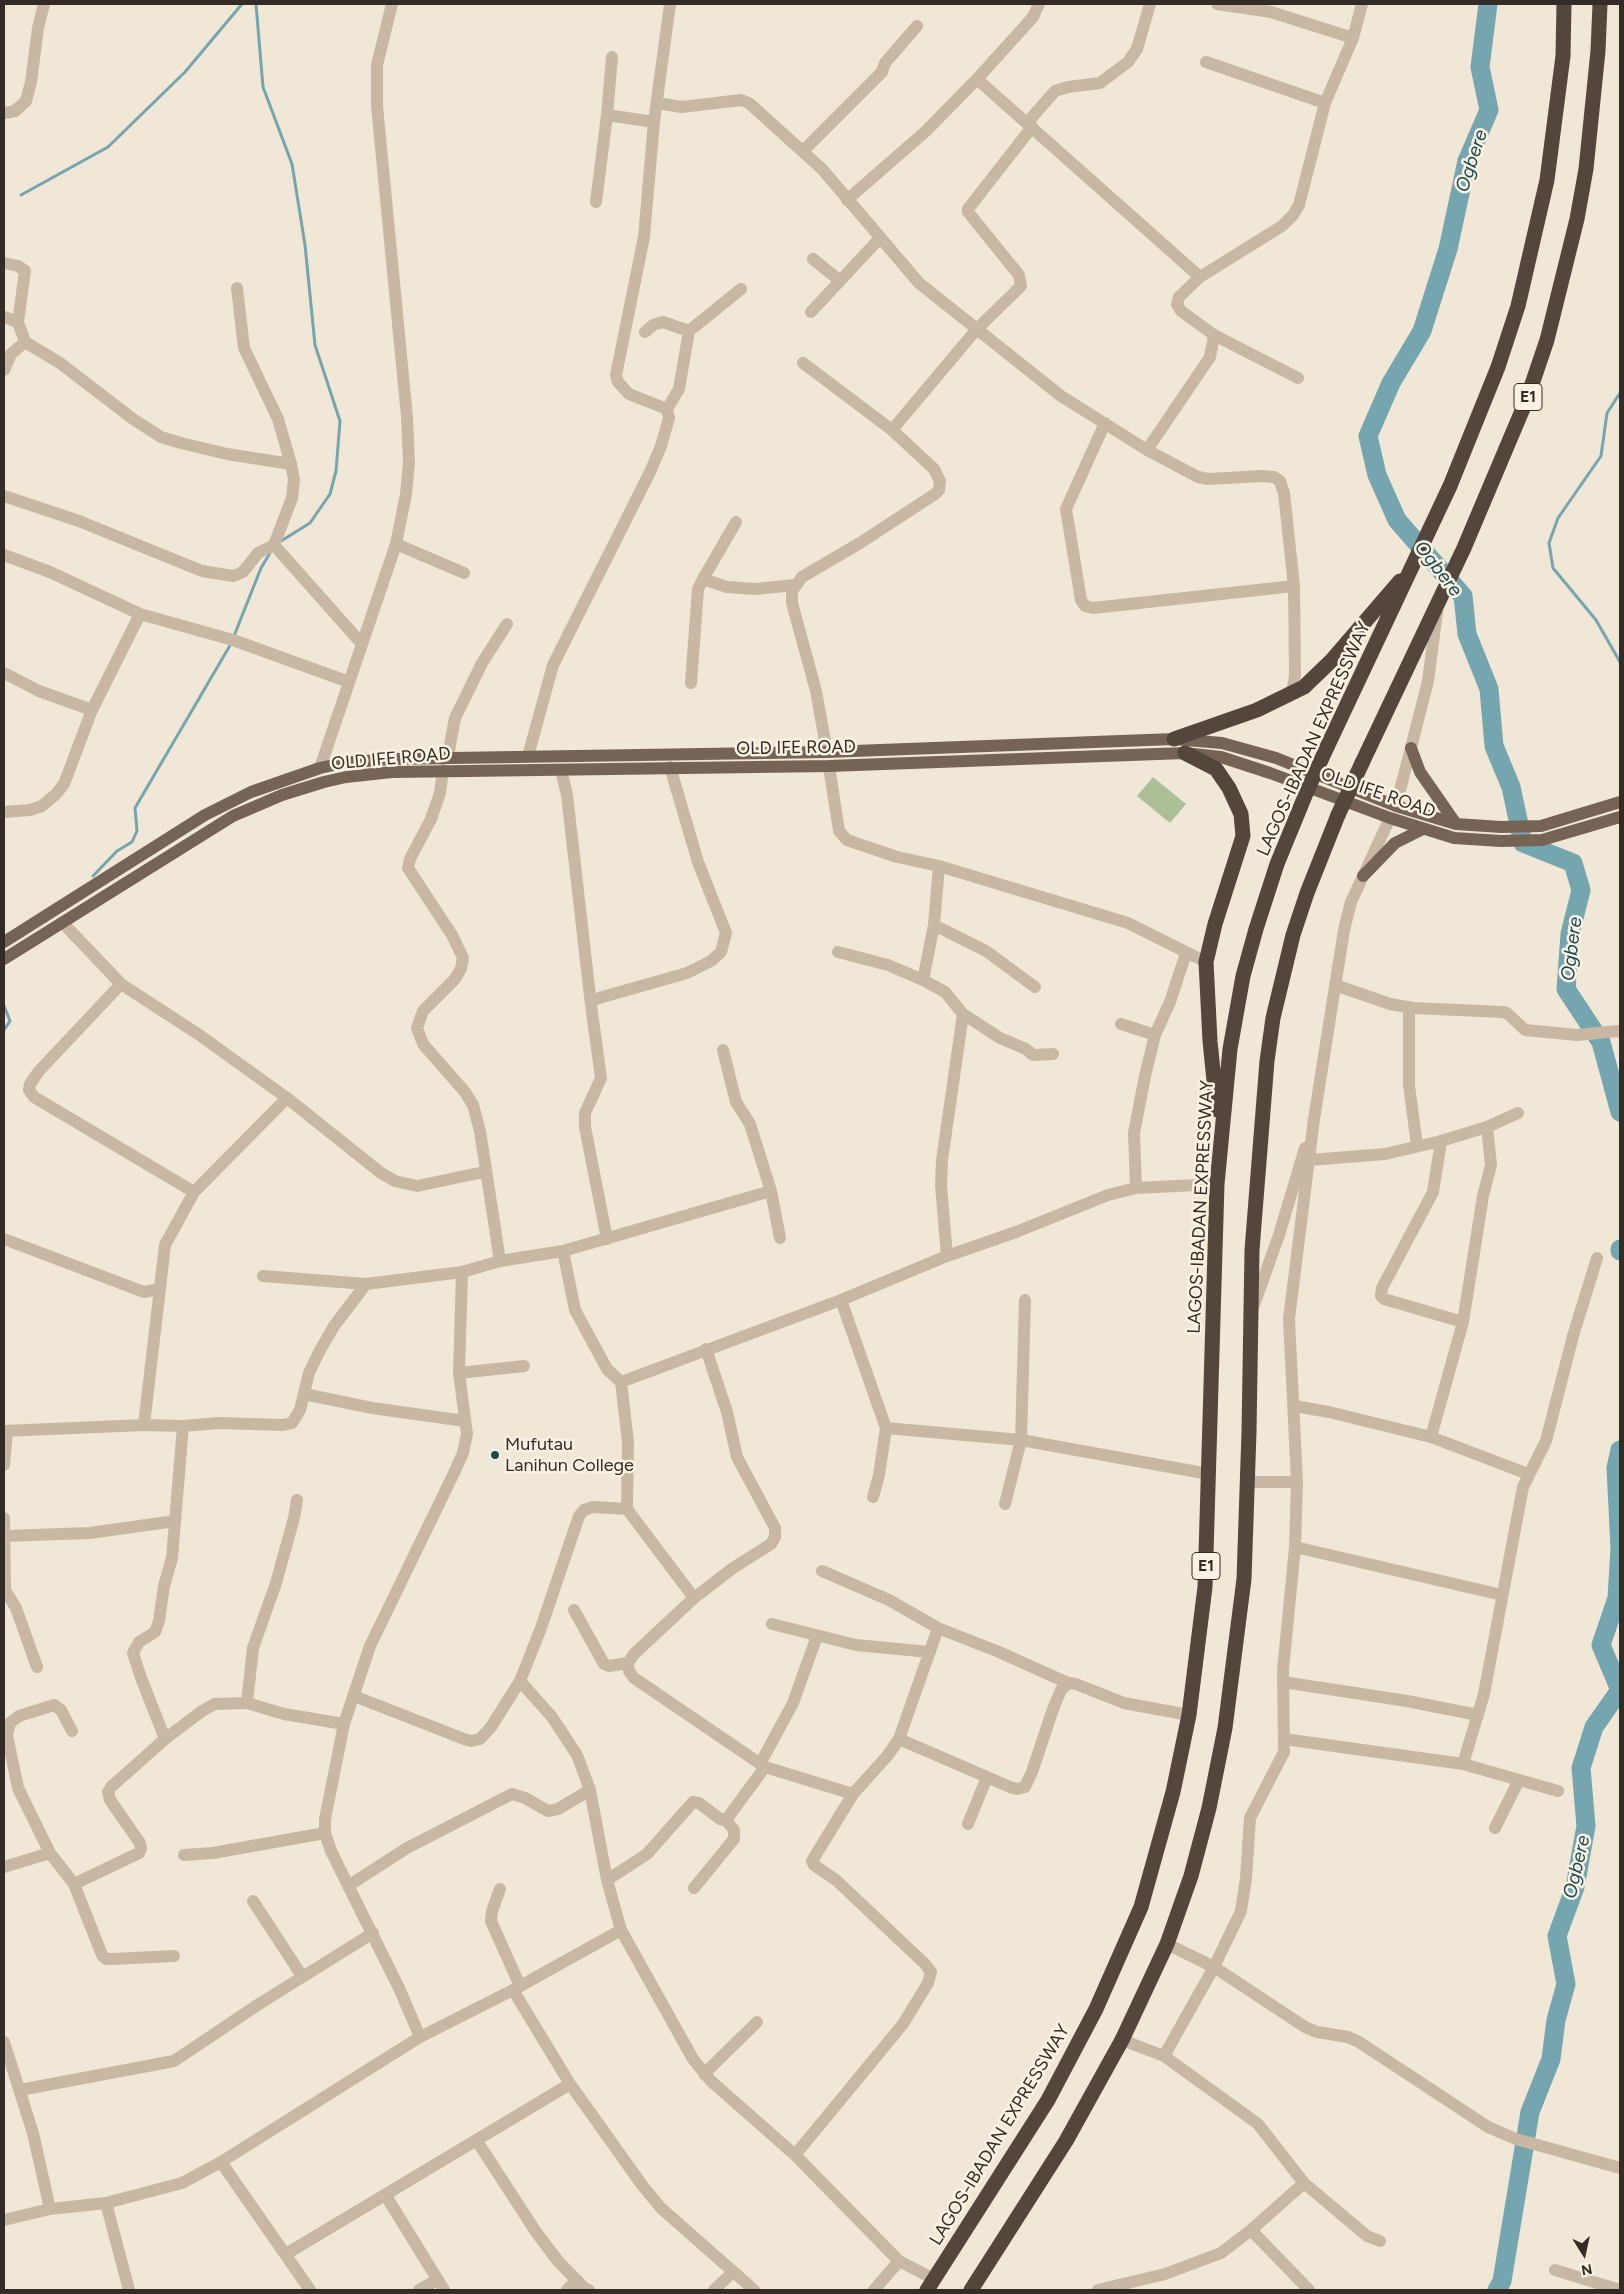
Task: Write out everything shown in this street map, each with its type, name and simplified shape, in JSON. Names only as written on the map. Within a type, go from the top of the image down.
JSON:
[{"type":"highway","name":"LAGOS-IBADAN EXPRESSWAY","points":[[930,2285],[1052,2092],[1092,2018],[1125,1948],[1141,1907],[1161,1837],[1189,1715],[1205,1587],[1217,1184],[1230,1049],[1243,976],[1277,864],[1307,791],[1414,565],[1474,429],[1498,367],[1518,306],[1534,244],[1549,171],[1564,56],[1564,4]]},
{"type":"highway","name":"E1","points":[[970,2290],[1066,2141],[1122,2040],[1167,1944],[1190,1876],[1204,1825],[1225,1728],[1244,1579],[1248,1482],[1252,1250],[1258,1147],[1273,1018],[1293,935],[1307,893],[1338,815],[1464,548],[1527,400],[1558,302],[1577,219],[1586,169],[1598,51],[1600,4]]},
{"type":"highway","points":[[1174,739],[1257,710],[1289,696],[1315,678],[1414,565]]},
{"type":"highway","points":[[1186,753],[1216,769],[1229,788],[1241,814],[1242,822],[1243,836],[1215,924],[1206,962],[1210,1041],[1221,1137]]},
{"type":"main road","name":"OLD IFE ROAD","points":[[4,942],[205,815],[277,782],[320,768],[343,763],[448,756],[827,752],[1174,739],[1222,744],[1276,758],[1396,806],[1456,824],[1501,827],[1541,826],[1620,802]]},
{"type":"main road","points":[[1411,748],[1420,772],[1456,824]]},
{"type":"main road","points":[[793,752],[794,766]]},
{"type":"main road","name":"OLD IFE ROAD","points":[[4,959],[233,816],[282,795],[346,777],[443,770],[829,766],[1186,753],[1220,757],[1261,770],[1390,818],[1454,838],[1501,841],[1542,840],[1620,817]]},
{"type":"main road","points":[[1363,876],[1395,842],[1423,829]]},
{"type":"main road","points":[[137,858],[145,870]]},
{"type":"street","points":[[4,113],[15,111],[26,101],[31,82],[38,28],[44,4]]},
{"type":"street","points":[[320,768],[396,544],[406,494],[409,453],[376,106],[377,65],[392,4]]},
{"type":"street","points":[[667,409],[629,394],[618,382],[616,375],[644,238],[654,122],[670,4]]},
{"type":"street","points":[[848,200],[926,131],[977,79],[1033,17],[1039,4]]},
{"type":"street","points":[[892,430],[976,330],[1021,286],[1020,275],[968,212],[968,209],[1055,91],[1068,86],[1100,83],[1128,62],[1137,49],[1150,4]]},
{"type":"street","points":[[1217,4],[1271,12],[1353,38]]},
{"type":"street","points":[[1298,378],[1214,336],[1181,311],[1177,304],[1178,297],[1200,277],[1282,226],[1294,215],[1299,204],[1325,104],[1353,38],[1362,4]]},
{"type":"street","points":[[803,151],[882,72],[885,63],[917,26]]},
{"type":"street","points":[[596,202],[612,57]]},
{"type":"street","points":[[1206,62],[1325,104]]},
{"type":"street","points":[[977,79],[1200,277]]},
{"type":"street","points":[[657,104],[682,107],[741,100],[749,103],[822,169],[919,283],[1061,396],[1147,450],[1198,477],[1208,479],[1274,476],[1280,481],[1284,493],[1294,586],[1295,676],[1289,696]]},
{"type":"street","points":[[607,115],[654,122]]},
{"type":"street","points":[[811,312],[880,238]]},
{"type":"street","points":[[813,259],[840,280]]},
{"type":"street","points":[[4,263],[18,266],[24,271],[18,322],[25,342],[60,363],[133,420],[161,437],[227,454],[291,464]]},
{"type":"street","points":[[4,496],[79,521],[202,571],[233,576],[242,572],[258,553],[274,545],[292,498],[294,479],[278,419],[244,348],[237,288]]},
{"type":"street","points":[[528,756],[553,665],[650,472],[666,432],[669,418],[667,409],[679,389],[689,331],[741,289]]},
{"type":"street","points":[[4,317],[18,322]]},
{"type":"street","points":[[645,332],[653,325],[663,322],[689,331]]},
{"type":"street","points":[[1147,450],[1210,358],[1214,336]]},
{"type":"street","points":[[4,370],[11,354],[25,342]]},
{"type":"street","points":[[802,363],[892,430],[934,469],[940,481],[939,490],[860,543],[802,577],[792,591],[792,603],[816,691],[827,752]]},
{"type":"street","points":[[1105,423],[1066,509],[1081,600],[1085,606],[1093,608],[1294,586]]},
{"type":"street","points":[[691,683],[698,589],[736,522]]},
{"type":"street","points":[[396,544],[464,573]]},
{"type":"street","points":[[274,545],[362,644]]},
{"type":"street","points":[[4,556],[50,572],[140,614],[233,640],[349,682]]},
{"type":"street","points":[[703,579],[727,587],[755,589],[795,585]]},
{"type":"street","points":[[1396,806],[1428,680],[1438,602]]},
{"type":"street","points":[[4,812],[30,810],[42,806],[64,784],[92,710],[140,614]]},
{"type":"street","points":[[448,756],[455,718],[482,663],[507,624]]},
{"type":"street","points":[[4,673],[38,691],[92,710]]},
{"type":"street","points":[[829,766],[839,831],[847,840],[897,857],[939,866],[1128,923],[1206,962]]},
{"type":"street","points":[[591,1005],[594,1000],[620,990],[687,973],[711,961],[721,952],[724,945],[726,932],[698,862],[670,767]]},
{"type":"street","points":[[443,770],[440,793],[431,819],[410,859],[408,868],[452,936],[463,958],[461,969],[454,980],[423,1011],[416,1028],[423,1044],[465,1092],[473,1105],[480,1131],[484,1172],[500,1261]]},
{"type":"street","points":[[561,770],[567,795],[601,1078],[585,1113],[585,1127],[607,1239]]},
{"type":"street","points":[[1164,2056],[1214,1967],[1241,1911],[1246,1878],[1250,1818],[1284,1752],[1283,1682],[1296,1547],[1297,1482],[1289,1319],[1314,1119],[1335,986],[1351,902],[1390,818]]},
{"type":"street","points":[[922,980],[934,925],[939,866]]},
{"type":"street","points":[[62,922],[121,984],[198,1034],[287,1098],[381,1173],[395,1181],[417,1186],[484,1172]]},
{"type":"street","points":[[934,925],[986,951],[1035,987]]},
{"type":"street","points":[[838,952],[888,965],[922,980],[945,992],[963,1014],[1000,1038],[1026,1049],[1033,1055],[1053,1054]]},
{"type":"street","points":[[1136,1188],[1134,1133],[1144,1076],[1155,1035],[1170,1002],[1186,952]]},
{"type":"street","points":[[121,984],[39,1071],[30,1084],[29,1090],[34,1097],[194,1192]]},
{"type":"street","points":[[1335,986],[1390,1004],[1409,1007],[1507,1013],[1526,1030],[1587,1034],[1619,1031]]},
{"type":"street","points":[[1409,1007],[1409,1085],[1417,1146]]},
{"type":"street","points":[[947,1256],[941,1186],[942,1160],[963,1014]]},
{"type":"street","points":[[1120,1024],[1155,1035]]},
{"type":"street","points":[[723,1050],[736,1102],[750,1124],[771,1191],[780,1238]]},
{"type":"street","points":[[144,1425],[165,1245],[194,1192],[287,1098]]},
{"type":"street","points":[[1310,1160],[1385,1154],[1440,1142],[1487,1128],[1518,1113]]},
{"type":"street","points":[[1251,1312],[1279,1235],[1314,1119]]},
{"type":"street","points":[[1431,1437],[1463,1322],[1483,1196],[1491,1165],[1487,1128]]},
{"type":"street","points":[[1440,1142],[1433,1192],[1382,1288],[1381,1296],[1384,1299],[1463,1322]]},
{"type":"street","points":[[620,1382],[842,1300],[947,1256],[1016,1232],[1108,1195],[1136,1188],[1217,1184]]},
{"type":"street","points":[[263,1276],[366,1284],[462,1272],[500,1261],[562,1251],[771,1191]]},
{"type":"street","points":[[4,1239],[144,1292],[159,1289]]},
{"type":"street","points":[[562,1251],[575,1310],[607,1369],[620,1382],[628,1442],[627,1509],[694,1598]]},
{"type":"street","points":[[1463,1764],[1478,1715],[1523,1487],[1546,1441],[1573,1336],[1598,1258]]},
{"type":"street","points":[[420,2037],[373,1933],[348,1886],[326,1834],[326,1807],[344,1724],[370,1646],[463,1453],[467,1434],[459,1373],[462,1272]]},
{"type":"street","points":[[4,1465],[5,1431],[144,1425],[183,1426],[219,1423],[283,1425],[292,1423],[297,1416],[309,1373],[323,1346],[334,1326],[366,1284]]},
{"type":"street","points":[[842,1300],[886,1428],[879,1475],[873,1497]]},
{"type":"street","points":[[1005,1504],[1021,1440],[1025,1300]]},
{"type":"street","points":[[706,1349],[727,1412],[737,1456],[775,1528],[776,1537],[771,1544],[733,1568],[694,1598],[634,1654],[628,1663],[629,1671],[634,1678],[763,1766],[853,1794]]},
{"type":"street","points":[[459,1373],[524,1366]]},
{"type":"street","points":[[304,1394],[372,1408],[465,1421]]},
{"type":"street","points":[[1294,1406],[1329,1412],[1431,1437],[1528,1474]]},
{"type":"street","points":[[164,1740],[133,1653],[139,1642],[155,1632],[164,1586],[172,1558],[183,1426]]},
{"type":"street","points":[[886,1428],[1021,1440],[1209,1474]]},
{"type":"street","points":[[1248,1482],[1297,1482]]},
{"type":"street","points":[[247,1703],[253,1648],[276,1583],[294,1518],[296,1500]]},
{"type":"street","points":[[354,1696],[471,1741],[480,1739],[520,1681],[541,1628],[579,1516],[584,1510],[593,1507],[627,1509]]},
{"type":"street","points":[[4,1518],[5,1590],[16,1608],[37,1667]]},
{"type":"street","points":[[4,1536],[90,1533],[175,1521]]},
{"type":"street","points":[[1296,1547],[1502,1595]]},
{"type":"street","points":[[822,1571],[889,1600],[938,1628],[999,1652],[1068,1683],[1076,1684],[1124,1703],[1189,1715]]},
{"type":"street","points":[[574,1610],[604,1664],[610,1666],[628,1663]]},
{"type":"street","points":[[772,1624],[856,1645],[930,1652]]},
{"type":"street","points":[[795,2155],[903,2024],[928,1982],[931,1972],[925,1964],[849,1892],[836,1880],[814,1865],[812,1861],[853,1794],[888,1755],[899,1738],[938,1628]]},
{"type":"street","points":[[726,1820],[763,1766],[793,1703],[817,1636]]},
{"type":"street","points":[[520,1681],[552,1717],[577,1755],[590,1790],[607,1880],[621,1930],[704,2074],[795,2155],[899,2261],[930,2285]]},
{"type":"street","points":[[1283,1682],[1407,1701],[1478,1715]]},
{"type":"street","points":[[899,1738],[1010,1787],[1017,1789],[1025,1787],[1032,1772],[1053,1709],[1061,1690],[1068,1683]]},
{"type":"street","points":[[74,1884],[136,1854],[141,1849],[140,1843],[110,1800],[108,1792],[111,1787],[164,1740],[202,1711],[215,1704],[247,1703],[284,1714],[344,1724]]},
{"type":"street","points":[[72,1731],[61,1710],[54,1706],[19,1716],[10,1723],[7,1735],[18,1788],[50,1853],[74,1884],[102,1955],[106,1959],[174,1956]]},
{"type":"street","points":[[1284,1739],[1463,1764],[1558,1791]]},
{"type":"street","points":[[968,1824],[988,1777]]},
{"type":"street","points":[[1495,1828],[1519,1780]]},
{"type":"street","points":[[348,1886],[407,1848],[512,1794],[525,1798],[548,1811],[558,1809],[590,1790]]},
{"type":"street","points":[[607,1880],[647,1854],[693,1802],[698,1803],[726,1820],[734,1830],[734,1838],[694,1888]]},
{"type":"street","points":[[184,1855],[213,1853],[326,1834]]},
{"type":"street","points":[[4,1867],[50,1853]]},
{"type":"street","points":[[500,1889],[491,1921],[517,1988],[570,2084],[624,2161],[656,2202],[754,2290]]},
{"type":"street","points":[[253,1901],[302,1976]]},
{"type":"street","points":[[4,2220],[50,2209],[106,2203],[182,2184],[221,2162],[420,2037],[517,1988],[621,1930]]},
{"type":"street","points":[[20,2090],[174,2061],[302,1976],[373,1933]]},
{"type":"street","points":[[1167,1944],[1214,1967],[1305,2027],[1317,2032],[1348,2037],[1359,2042],[1472,2119],[1516,2139],[1620,2168]]},
{"type":"street","points":[[704,2074],[756,2022]]},
{"type":"street","points":[[1122,2040],[1164,2056],[1258,2124],[1304,2183],[1367,2236],[1380,2241]]},
{"type":"street","points":[[4,2042],[33,2133],[50,2209]]},
{"type":"street","points":[[286,2254],[386,2196],[570,2084]]},
{"type":"street","points":[[477,2141],[536,2232],[558,2261],[576,2280],[589,2290]]},
{"type":"street","points":[[221,2162],[310,2290]]},
{"type":"street","points":[[1098,2290],[1165,2274],[1207,2260],[1221,2253],[1251,2230],[1304,2183]]},
{"type":"street","points":[[386,2196],[436,2280],[444,2290]]},
{"type":"street","points":[[106,2203],[128,2290]]},
{"type":"street","points":[[1251,2230],[1309,2290]]},
{"type":"street","points":[[874,2290],[899,2261]]},
{"type":"street","points":[[1555,2270],[1620,2290]]},
{"type":"street","points":[[714,2290],[733,2272]]},
{"type":"street","points":[[420,2290],[436,2280]]},
{"type":"street","points":[[567,2290],[576,2280]]},
{"type":"green space","points":[[1153,777],[1186,804],[1170,823],[1137,796]]},
{"type":"waterway","points":[[21,195],[108,147],[185,72],[242,4]]},
{"type":"waterway","points":[[256,4],[263,87],[292,164],[305,245],[315,345],[340,421],[336,471],[330,494],[310,523],[281,541]]},
{"type":"waterway","name":"Ogbere","points":[[1488,4],[1480,67],[1489,110],[1467,161],[1448,249],[1422,331],[1391,383],[1368,436],[1377,475],[1397,520],[1463,596],[1467,634],[1489,689],[1494,746],[1511,787],[1523,843],[1573,863],[1581,890],[1570,934],[1566,989],[1601,1042],[1620,1112]]},
{"type":"waterway","points":[[1620,393],[1607,413],[1601,456],[1558,518],[1549,543],[1553,568],[1596,620],[1620,662]]},
{"type":"waterway","points":[[234,636],[261,568],[270,553]]},
{"type":"waterway","points":[[93,876],[117,851],[132,842],[137,831],[135,808],[232,642]]},
{"type":"waterway","points":[[4,1006],[10,1021],[4,1030]]},
{"type":"waterway","name":"Ogbere","points":[[1497,2290],[1502,2281],[1530,2112],[1551,2059],[1556,2020],[1566,1984],[1557,1936],[1575,1887],[1586,1826],[1581,1768],[1594,1727],[1620,1690],[1601,1645],[1617,1598],[1620,1548],[1616,1468],[1620,1450]]},
{"type":"waterway","name":"Ogbere","points":[[1616,1468],[1620,1472]]},
{"type":"waterway","name":"Ogbere","points":[[1502,2281],[1504,2290]]},
{"type":"place","name":"Mufutau Lanihun College","points":[[495,1455]]}]
